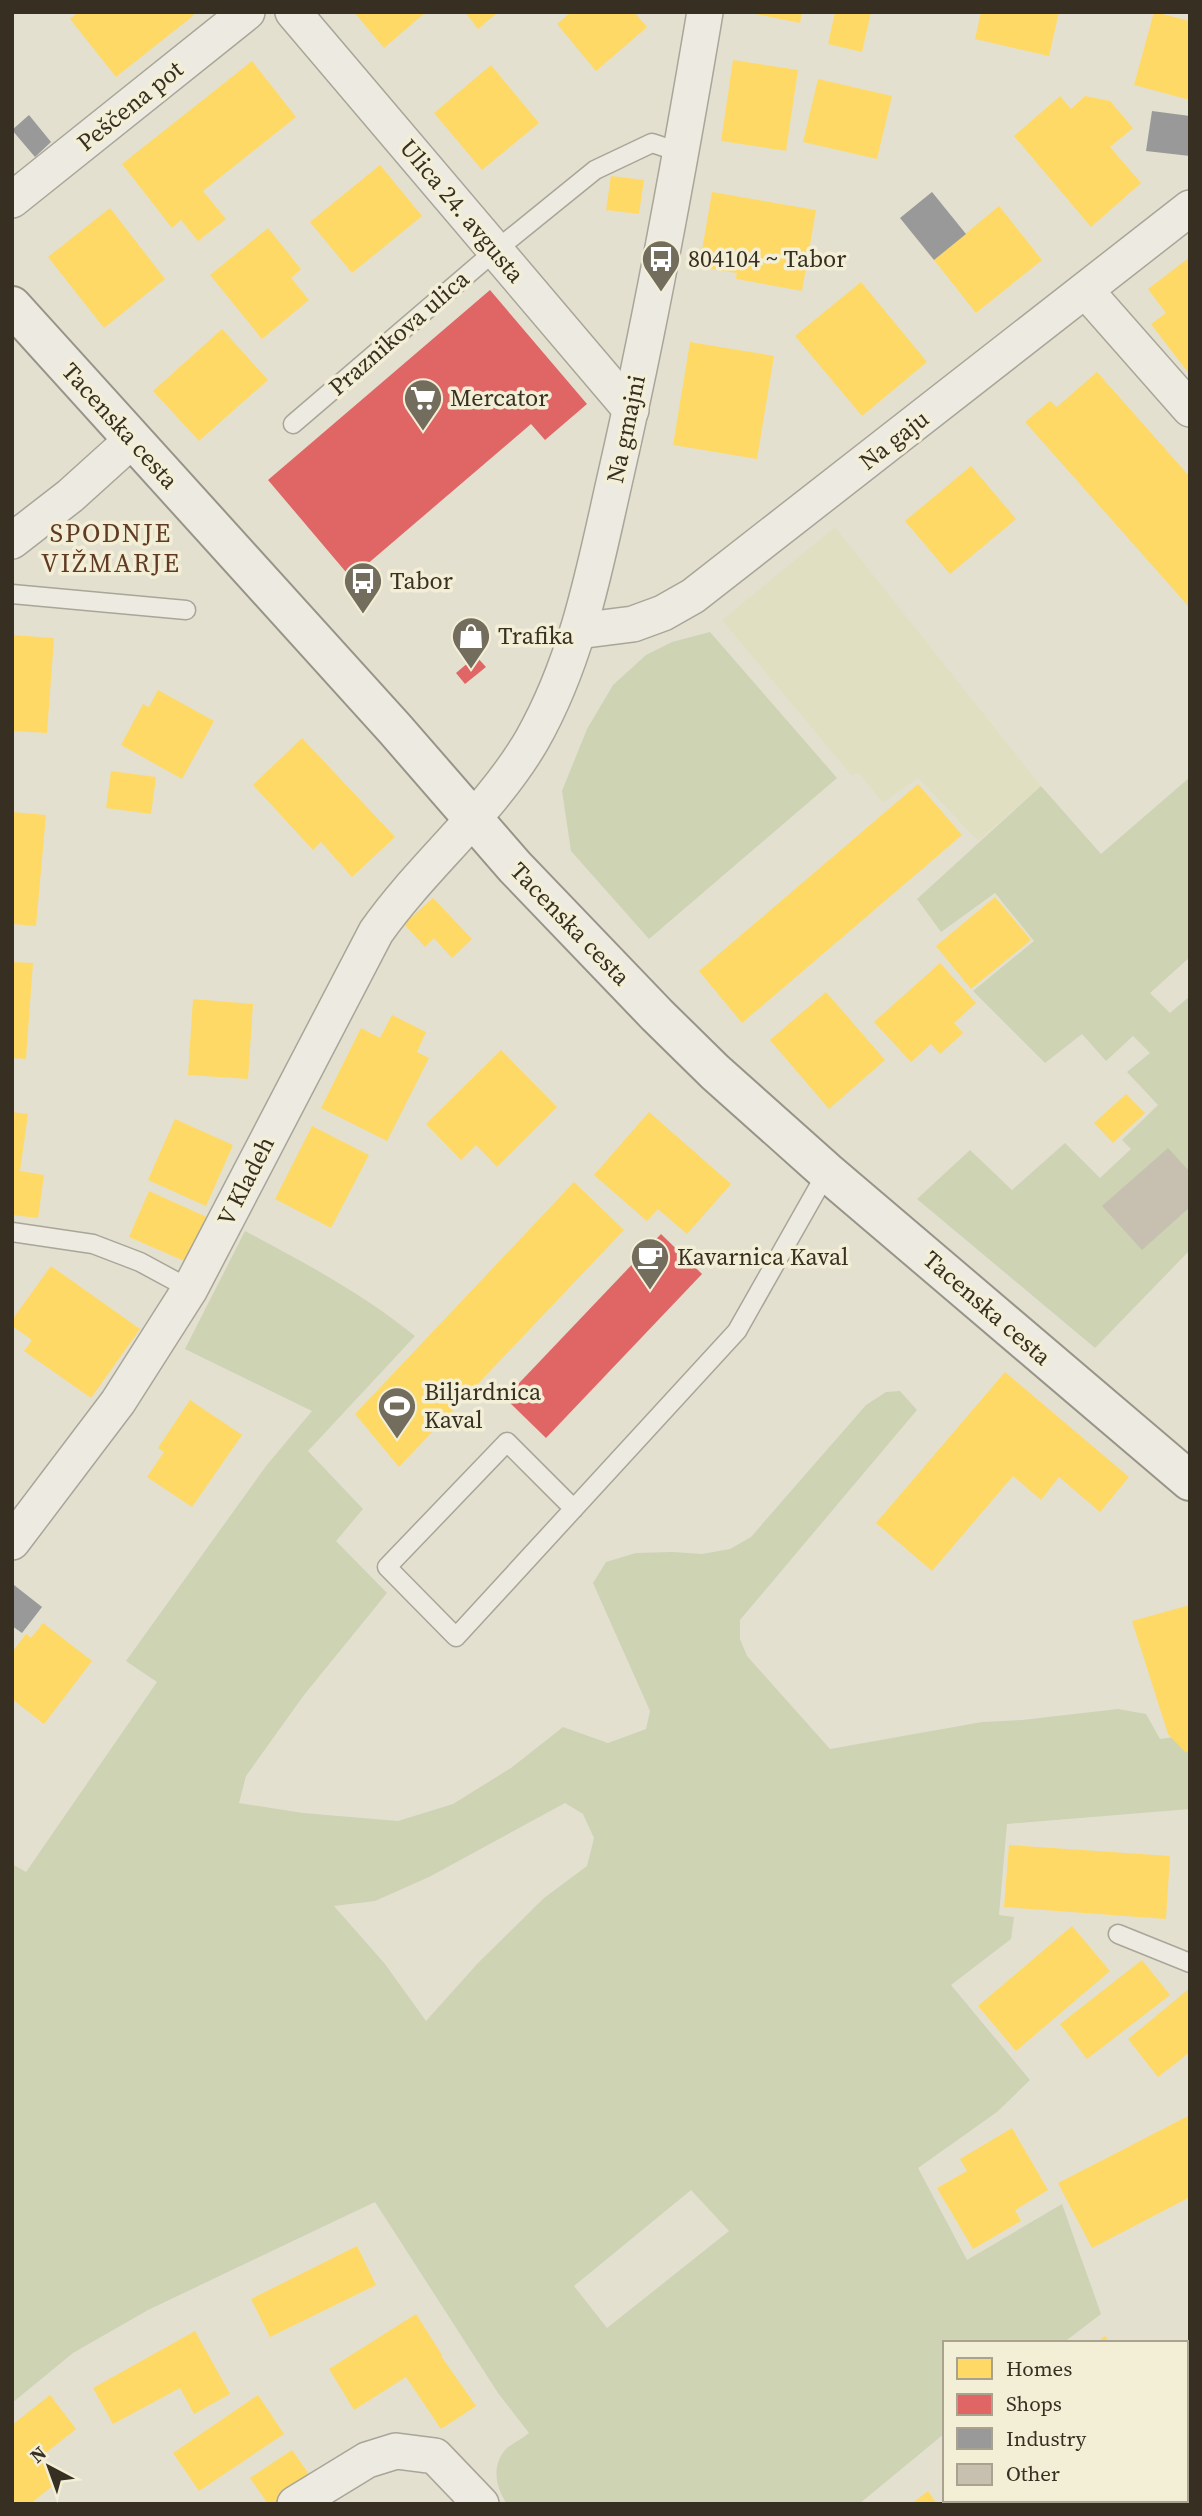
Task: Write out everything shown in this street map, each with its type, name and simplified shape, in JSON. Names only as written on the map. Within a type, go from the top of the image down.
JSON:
[{"type":"main road","name":"Tacenska cesta","points":[[12,306],[244,562],[514,867],[715,1072],[827,1172],[1190,1481]]},
{"type":"street","name":"Peščena pot","points":[[12,200],[247,12]]},
{"type":"street","name":"Ulica 24. avgusta","points":[[293,12],[631,410]]},
{"type":"street","name":"Na gmajni","points":[[473,819],[514,768],[531,741],[558,690],[578,631],[631,410],[682,153],[705,12]]},
{"type":"street","name":"Na gaju","points":[[578,631],[633,624],[663,613],[693,596],[1190,208]]},
{"type":"street","points":[[1086,291],[1190,409]]},
{"type":"street","points":[[12,541],[71,495],[132,440]]},
{"type":"street","name":"V Kladeh","points":[[12,1542],[118,1402],[190,1289],[376,932],[398,901],[473,819]]},
{"type":"street","points":[[295,2504],[367,2460],[396,2451],[435,2456],[481,2504]]},
{"type":"lane","name":"Praznikova ulica","points":[[293,424],[495,251],[595,170],[652,143],[682,153]]},
{"type":"lane","points":[[12,594],[186,610]]},
{"type":"lane","points":[[574,1509],[508,1442],[387,1567],[456,1637],[574,1509],[737,1331],[827,1172]]},
{"type":"lane","points":[[12,1232],[93,1244],[140,1262],[190,1289]]},
{"type":"lane","points":[[1118,1934],[1190,1963]]},
{"type":"shaded area","points":[[835,527],[1041,786],[978,841],[918,778],[883,803],[859,773],[851,775],[722,620]]},
{"type":"green space","points":[[710,632],[837,778],[649,939],[571,851],[562,791],[587,729],[613,685],[646,655],[672,642]]},
{"type":"green space","points":[[1190,777],[1190,957],[1150,993],[1170,1013],[1190,996],[1190,1250],[1095,1348],[917,1199],[970,1150],[1012,1190],[1065,1143],[1100,1178],[1131,1149],[1122,1140],[1158,1105],[1127,1072],[1150,1053],[1133,1036],[1106,1061],[1082,1034],[1045,1063],[973,991],[1034,941],[995,893],[941,932],[917,899],[1041,786],[1101,854]]},
{"type":"green space","points":[[245,1231],[354,1292],[415,1336],[308,1451],[363,1509],[336,1541],[387,1593],[304,1695],[246,1776],[239,1803],[303,1813],[398,1821],[453,1804],[511,1768],[563,1727],[608,1743],[646,1729],[650,1711],[593,1583],[606,1562],[636,1553],[702,1554],[730,1549],[751,1537],[866,1405],[886,1392],[900,1391],[917,1410],[740,1620],[740,1639],[747,1656],[830,1749],[982,1722],[1118,1709],[1146,1714],[1160,1739],[1190,1735],[1190,1809],[1007,1824],[999,1915],[1014,1917],[1011,1939],[951,1985],[1030,2080],[997,2112],[918,2168],[967,2260],[1062,2204],[1101,2314],[1066,2341],[943,2341],[943,2435],[859,2504],[507,2504],[498,2484],[498,2463],[505,2450],[529,2433],[498,2393],[375,2202],[148,2310],[73,2353],[12,2403],[12,1864],[26,1872],[157,1682],[126,1661],[266,1466],[312,1411],[185,1349]],"holes":[[[565,1803],[583,1814],[594,1838],[587,1866],[544,1898],[478,1963],[426,2021],[385,1964],[334,1906],[375,1901],[429,1877]],[[691,2190],[729,2231],[607,2328],[574,2286]]]},
{"type":"building: Homes","points":[[78,12],[192,12],[194,15],[116,77],[70,19]]},
{"type":"building: Homes","points":[[354,12],[426,12],[384,48]]},
{"type":"building: Homes","points":[[465,12],[498,12],[478,29]]},
{"type":"building: Homes","points":[[571,12],[634,12],[647,27],[596,71],[557,24]]},
{"type":"building: Homes","points":[[746,12],[802,12],[800,23]]},
{"type":"building: Homes","points":[[835,12],[871,12],[862,52],[828,44]]},
{"type":"building: Homes","points":[[981,12],[1059,12],[1049,56],[975,39]]},
{"type":"building: Homes","points":[[1154,12],[1190,21],[1190,100],[1134,85]]},
{"type":"building: Homes","points":[[733,60],[798,70],[786,151],[721,141]]},
{"type":"building: Homes","points":[[252,61],[296,117],[203,191],[226,219],[198,241],[181,220],[172,228],[122,164]]},
{"type":"building: Homes","points":[[491,65],[539,123],[482,170],[434,113]]},
{"type":"building: Homes","points":[[818,79],[892,96],[877,159],[803,142]]},
{"type":"building: Homes","points":[[1060,96],[1071,109],[1085,96],[1110,101],[1133,128],[1110,147],[1141,183],[1091,227],[1014,136]]},
{"type":"building: Homes","points":[[380,165],[422,216],[352,273],[310,222]]},
{"type":"building: Homes","points":[[611,176],[644,180],[639,214],[606,210]]},
{"type":"building: Homes","points":[[712,192],[816,210],[802,291],[736,279],[737,273],[699,267]]},
{"type":"building: Homes","points":[[999,206],[1042,260],[976,313],[934,260]]},
{"type":"building: Homes","points":[[110,208],[165,279],[104,328],[48,257]]},
{"type":"building: Homes","points":[[268,228],[301,269],[291,278],[309,300],[262,339],[210,275]]},
{"type":"building: Homes","points":[[1190,257],[1190,375],[1151,324],[1166,313],[1148,289]]},
{"type":"building: Homes","points":[[861,282],[927,362],[862,416],[795,336]]},
{"type":"building: Homes","points":[[222,329],[268,380],[199,441],[153,391]]},
{"type":"building: Homes","points":[[690,342],[774,356],[757,459],[673,445]]},
{"type":"building: Homes","points":[[1097,372],[1190,477],[1190,608],[1025,422],[1050,401],[1057,407]]},
{"type":"building: Homes","points":[[971,466],[1016,519],[950,574],[905,521]]},
{"type":"building: Homes","points":[[12,635],[54,638],[47,733],[12,731]]},
{"type":"building: Homes","points":[[158,690],[214,721],[182,779],[121,745],[143,704],[149,707]]},
{"type":"building: Homes","points":[[302,738],[395,837],[352,877],[321,842],[313,850],[253,785]]},
{"type":"building: Homes","points":[[111,771],[156,777],[151,814],[106,808]]},
{"type":"building: Homes","points":[[918,784],[962,835],[742,1023],[699,971]]},
{"type":"building: Homes","points":[[12,812],[46,815],[36,926],[12,924]]},
{"type":"building: Homes","points":[[995,897],[1031,940],[971,989],[936,946]]},
{"type":"building: Homes","points":[[433,898],[472,939],[452,958],[434,938],[425,947],[404,924]]},
{"type":"building: Homes","points":[[12,962],[33,963],[26,1059],[12,1058]]},
{"type":"building: Homes","points":[[940,963],[976,1003],[954,1023],[963,1033],[940,1054],[931,1044],[911,1062],[874,1022]]},
{"type":"building: Homes","points":[[826,992],[885,1060],[829,1109],[770,1040]]},
{"type":"building: Homes","points":[[193,999],[253,1004],[248,1079],[188,1075]]},
{"type":"building: Homes","points":[[392,1015],[426,1032],[417,1052],[429,1058],[387,1141],[321,1108],[361,1028],[380,1038]]},
{"type":"building: Homes","points":[[501,1050],[557,1107],[497,1167],[476,1145],[461,1160],[426,1124]]},
{"type":"building: Homes","points":[[1126,1094],[1145,1113],[1113,1143],[1094,1123]]},
{"type":"building: Homes","points":[[12,1112],[28,1114],[20,1171],[44,1175],[38,1218],[12,1215]]},
{"type":"building: Homes","points":[[649,1112],[731,1184],[687,1234],[658,1209],[647,1221],[594,1175]]},
{"type":"building: Homes","points":[[175,1119],[233,1145],[206,1206],[148,1180]]},
{"type":"building: Homes","points":[[312,1126],[369,1155],[331,1228],[275,1199]]},
{"type":"building: Homes","points":[[574,1182],[624,1230],[399,1467],[355,1414]]},
{"type":"building: Homes","points":[[149,1191],[211,1219],[191,1264],[129,1237]]},
{"type":"building: Homes","points":[[51,1266],[140,1329],[91,1398],[24,1351],[32,1340],[12,1326],[12,1320]]},
{"type":"building: Homes","points":[[1005,1372],[1129,1477],[1100,1512],[1059,1477],[1041,1500],[1013,1476],[932,1571],[876,1523]]},
{"type":"building: Homes","points":[[190,1400],[242,1435],[192,1507],[147,1477],[164,1452],[158,1448]]},
{"type":"building: Homes","points":[[1190,1605],[1190,1751],[1185,1752],[1168,1734],[1132,1621]]},
{"type":"building: Homes","points":[[43,1623],[92,1661],[44,1724],[12,1699],[12,1652],[26,1634],[31,1638]]},
{"type":"building: Homes","points":[[1009,1845],[1170,1856],[1166,1919],[1004,1907]]},
{"type":"building: Homes","points":[[1072,1926],[1110,1971],[1016,2051],[978,2006]]},
{"type":"building: Homes","points":[[1142,1960],[1170,1995],[1087,2059],[1060,2024]]},
{"type":"building: Homes","points":[[1190,1988],[1190,2052],[1158,2077],[1128,2039]]},
{"type":"building: Homes","points":[[1190,2115],[1190,2197],[1092,2248],[1058,2183]]},
{"type":"building: Homes","points":[[1012,2128],[1048,2190],[1015,2210],[1021,2221],[973,2249],[937,2188],[967,2171],[960,2159]]},
{"type":"building: Homes","points":[[357,2246],[376,2285],[270,2337],[251,2299]]},
{"type":"building: Homes","points":[[416,2314],[476,2406],[441,2429],[406,2377],[354,2410],[329,2369]]},
{"type":"building: Homes","points":[[195,2331],[230,2394],[194,2414],[180,2388],[113,2424],[93,2388]]},
{"type":"building: Homes","points":[[1190,2389],[1188,2453],[1188,2390]]},
{"type":"building: Homes","points":[[50,2395],[76,2429],[42,2456],[61,2479],[30,2504],[12,2504],[12,2425]]},
{"type":"building: Homes","points":[[258,2395],[284,2434],[199,2491],[173,2453]]},
{"type":"building: Homes","points":[[292,2450],[311,2477],[273,2504],[268,2504],[250,2478]]},
{"type":"building: Homes","points":[[928,2491],[937,2504],[911,2504]]},
{"type":"building: Homes","points":[[1072,2502],[1128,2502],[1125,2504]]},
{"type":"building: Shops","name":"Mercator","points":[[490,290],[587,404],[545,440],[531,424],[351,578],[268,480]]},
{"type":"building: Shops","name":"Trafika","points":[[476,656],[486,667],[465,684],[456,673]]},
{"type":"building: Shops","points":[[661,1234],[702,1274],[546,1438],[505,1398]]},
{"type":"building: Industry","points":[[1152,111],[1190,116],[1190,156],[1146,151]]},
{"type":"building: Industry","points":[[29,115],[51,142],[35,157],[12,130]]},
{"type":"building: Industry","points":[[932,192],[966,234],[934,260],[900,218]]},
{"type":"building: Industry","points":[[14,1585],[42,1607],[22,1633],[12,1626]]},
{"type":"building: Other","points":[[1168,1148],[1190,1172],[1190,1207],[1142,1250],[1102,1206]]},
{"type":"place","name":"804104 ~ Tabor","points":[[661,293]]},
{"type":"place","name":"Mercator","points":[[423,432]]},
{"type":"place","name":"Tabor","points":[[363,615]]},
{"type":"place","name":"Trafika","points":[[471,670]]},
{"type":"place","name":"Kavarnica Kaval","points":[[650,1291]]},
{"type":"place","name":"Biljardnica Kaval","points":[[397,1440]]},
{"type":"district","name":"SPODNJE VIŽMARJE","points":[[111,548]]}]
